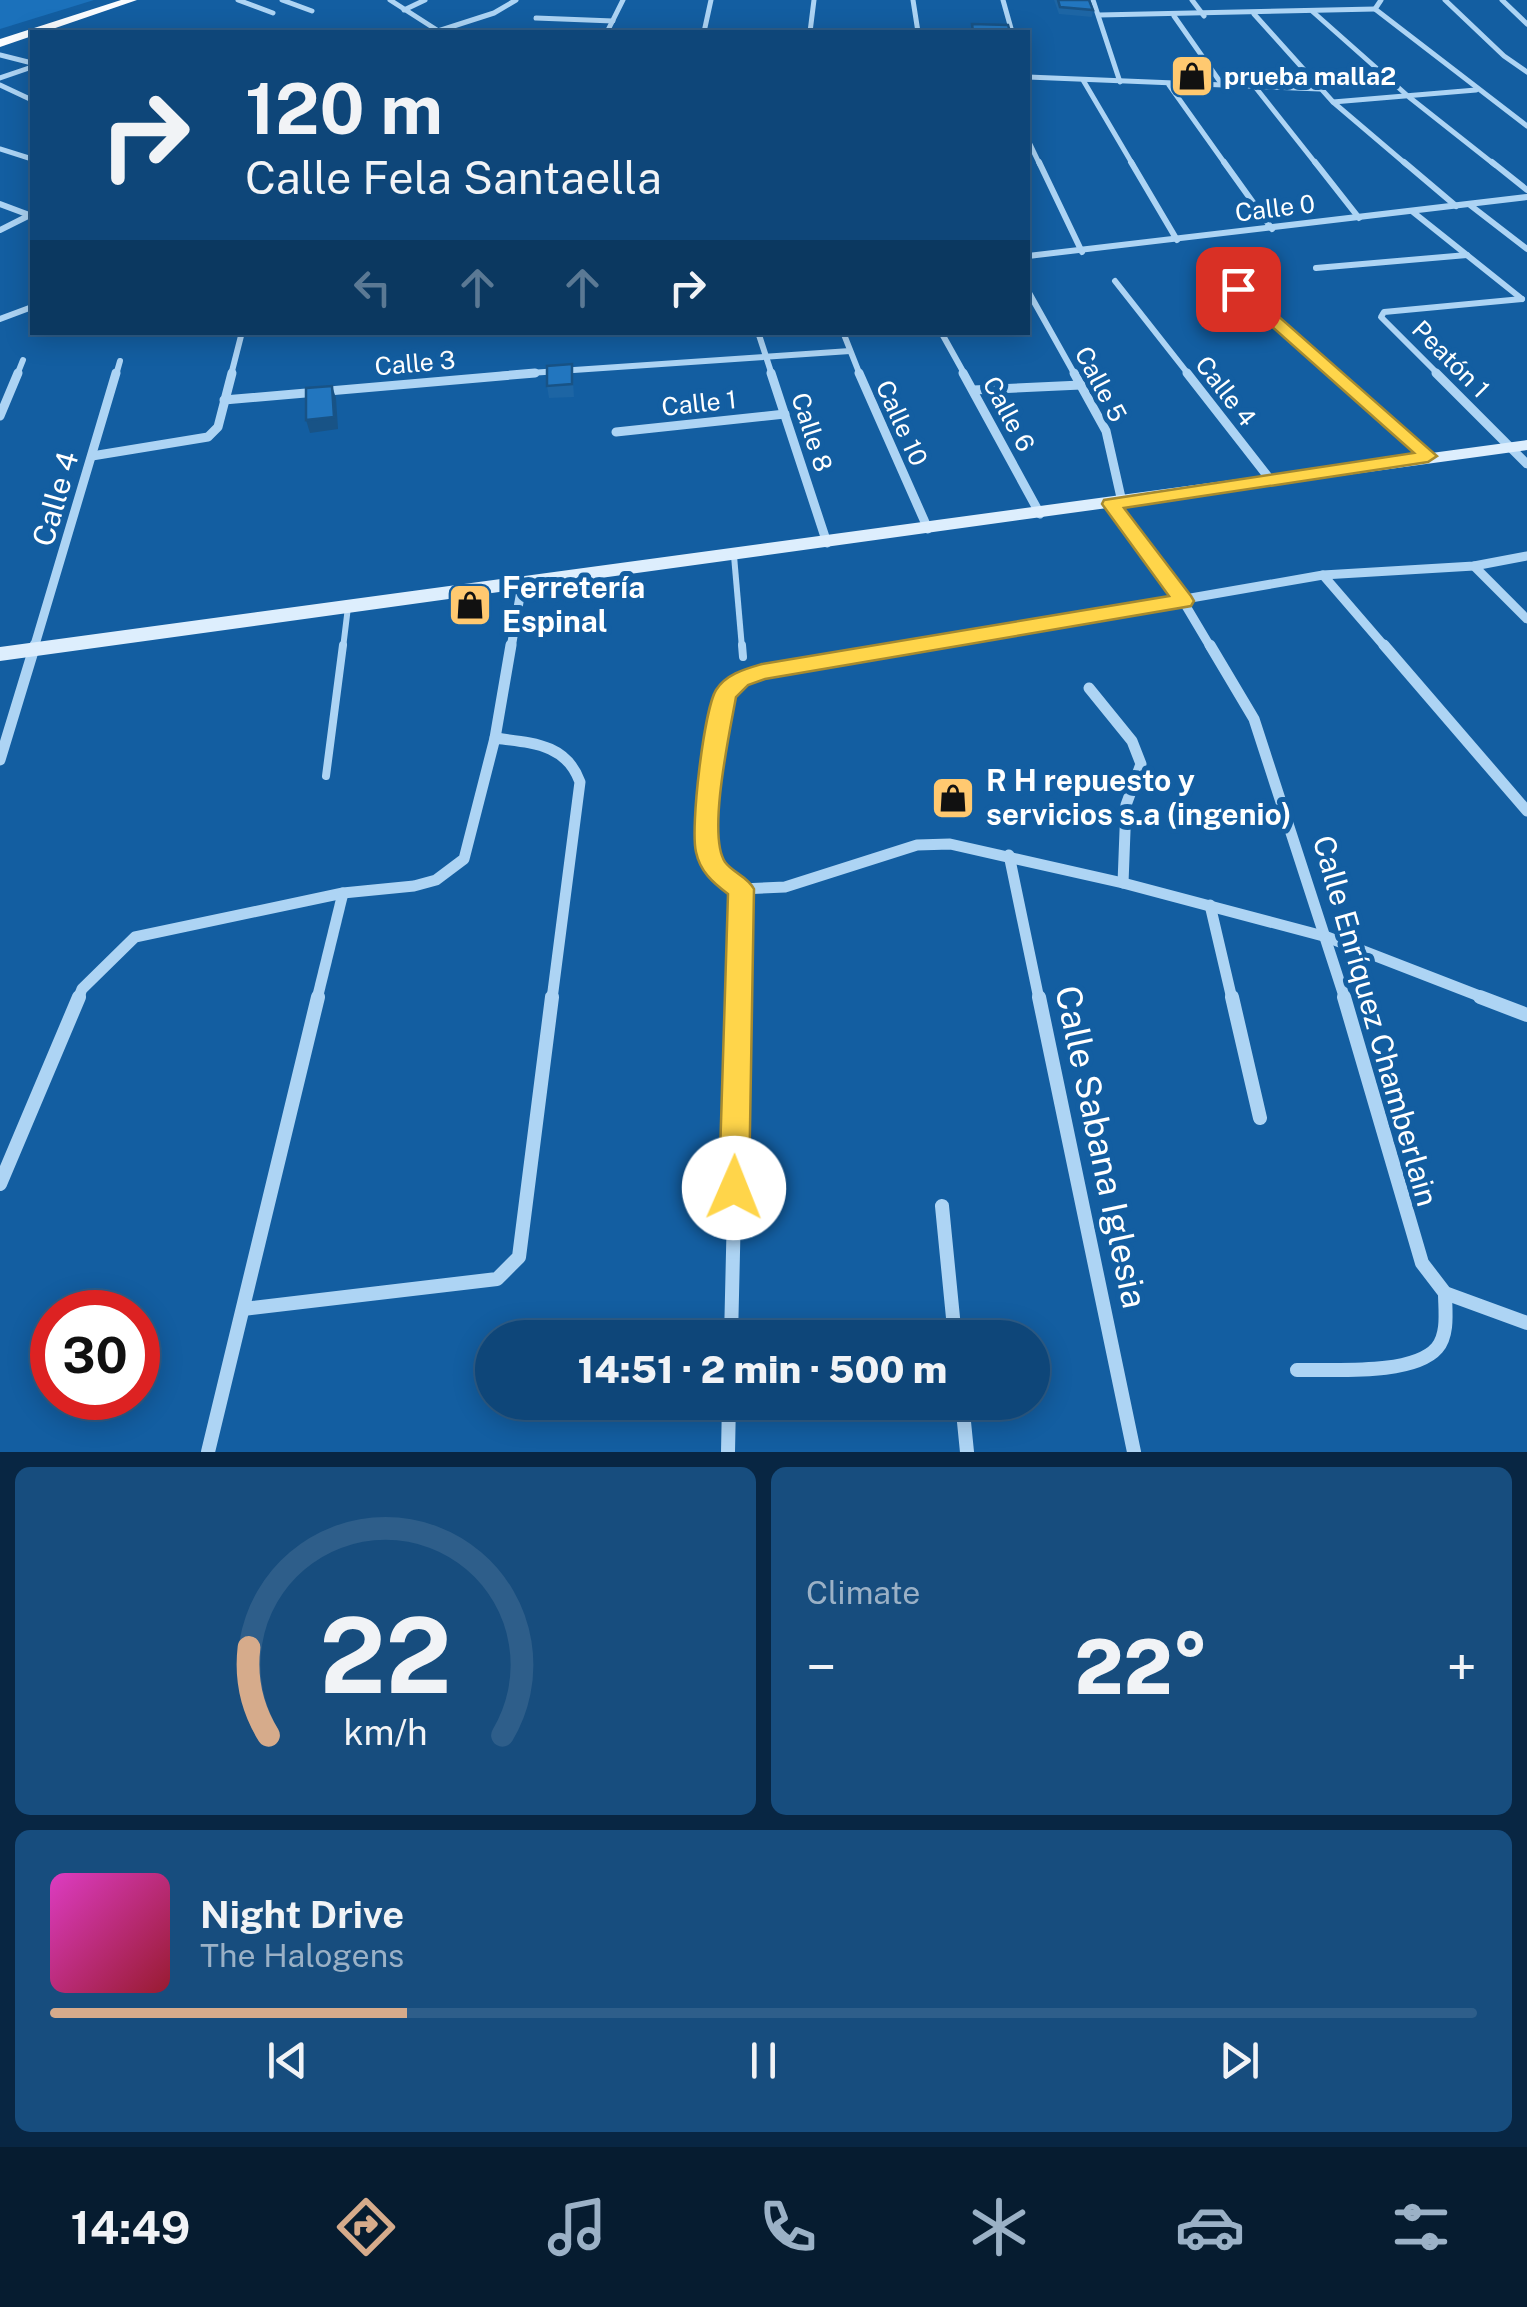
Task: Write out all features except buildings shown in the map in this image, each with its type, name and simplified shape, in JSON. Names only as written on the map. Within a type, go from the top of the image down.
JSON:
[{"type":"main road","points":[[31,30],[115,0]]},
{"type":"main road","points":[[35,30],[132,0]]},
{"type":"main road","points":[[0,41],[30,30]]},
{"type":"main road","points":[[0,41],[30,32]]},
{"type":"main road","points":[[0,654],[827,544],[1270,478],[1518,446]]},
{"type":"street","points":[[238,0],[273,12]]},
{"type":"street","points":[[282,0],[312,10]]},
{"type":"street","points":[[390,0],[436,30]]},
{"type":"street","points":[[404,10],[425,0]]},
{"type":"street","points":[[445,30],[494,13],[516,0]]},
{"type":"street","points":[[608,30],[623,0]]},
{"type":"street","points":[[704,30],[710,0]]},
{"type":"street","points":[[810,30],[814,0]]},
{"type":"street","points":[[913,0],[918,30]]},
{"type":"street","points":[[1003,0],[1011,30]]},
{"type":"street","points":[[1093,0],[1120,82]]},
{"type":"street","points":[[1192,0],[1204,16]]},
{"type":"street","points":[[1274,0],[1282,13]]},
{"type":"street","points":[[1323,0],[1331,10]]},
{"type":"street","points":[[1375,9],[1380,0]]},
{"type":"street","points":[[1444,0],[1527,72]]},
{"type":"street","points":[[1502,0],[1527,24]]},
{"type":"street","points":[[1099,16],[1375,9],[1527,126]]},
{"type":"street","points":[[1312,12],[1527,194]]},
{"type":"street","points":[[1254,14],[1333,102],[1456,206]]},
{"type":"street","points":[[1174,16],[1223,86]]},
{"type":"street","points":[[536,18],[613,21]]},
{"type":"street","points":[[0,55],[30,64]]},
{"type":"street","points":[[0,82],[30,66]]},
{"type":"street","points":[[1030,78],[1320,88]]},
{"type":"street","points":[[1083,80],[1177,240]]},
{"type":"street","points":[[0,82],[30,99]]},
{"type":"street","points":[[1169,85],[1272,228]]},
{"type":"street","points":[[1256,88],[1359,218]]},
{"type":"street","points":[[1333,102],[1477,90]]},
{"type":"street","points":[[1510,113],[1527,112]]},
{"type":"street","points":[[1030,144],[1082,252]]},
{"type":"street","points":[[0,149],[30,158]]},
{"type":"street","name":"Calle 0","points":[[1030,256],[1413,212],[1527,194]]},
{"type":"street","points":[[0,204],[30,215]]},
{"type":"street","points":[[1470,204],[1527,250]]},
{"type":"street","points":[[1413,212],[1524,301]]},
{"type":"street","points":[[0,230],[30,215]]},
{"type":"street","points":[[1316,268],[1468,255]]},
{"type":"street","points":[[1212,266],[1428,456]]},
{"type":"street","name":"Calle 4","points":[[1114,281],[1270,478]]},
{"type":"street","name":"Calle 5","points":[[1030,295],[1106,431],[1117,503]]},
{"type":"street","name":"Peatón 1","points":[[1518,446],[1381,317],[1384,312],[1524,301]]},
{"type":"street","points":[[0,318],[30,310]]},
{"type":"street","points":[[92,456],[208,437],[218,427],[241,335]]},
{"type":"street","name":"Calle 8","points":[[759,335],[827,544]]},
{"type":"street","name":"Calle 10","points":[[844,335],[928,529]]},
{"type":"street","name":"Calle 6","points":[[943,335],[1040,514]]},
{"type":"street","name":"Calle 3","points":[[224,400],[850,351]]},
{"type":"street","points":[[0,416],[23,360]]},
{"type":"street","name":"Calle 4","points":[[36,649],[120,361]]},
{"type":"street","points":[[973,390],[1081,386]]},
{"type":"street","name":"Calle 1","points":[[616,432],[785,414]]},
{"type":"street","points":[[1518,446],[1527,464]]},
{"type":"street","name":"Calle Enríquez Chamberlain","points":[[1117,503],[1183,601],[1254,719],[1326,938],[1410,1230],[1422,1263],[1445,1294]]},
{"type":"street","points":[[1527,556],[1474,566],[1323,575],[762,672],[730,687],[725,694],[707,802],[708,851],[717,871],[741,889],[784,888],[933,843],[1009,855],[1326,938],[1527,1015]]},
{"type":"street","points":[[1474,566],[1527,619]]},
{"type":"street","points":[[1323,575],[1527,811]]},
{"type":"street","points":[[0,1184],[82,989],[109,959],[136,938],[343,892],[414,886],[453,870],[464,859],[495,738],[522,585]]},
{"type":"street","points":[[0,760],[36,649]]},
{"type":"street","points":[[1089,688],[1132,740],[1141,764],[1126,805],[1123,883]]},
{"type":"street","points":[[243,1309],[497,1279],[520,1257],[580,782],[573,763],[554,747],[495,738]]},
{"type":"street","name":"Calle Sabana Iglesia","points":[[1009,855],[1134,1452]]},
{"type":"street","points":[[730,1320],[741,889]]},
{"type":"street","points":[[208,1452],[343,892]]},
{"type":"street","points":[[1210,905],[1260,1118]]},
{"type":"street","points":[[942,1206],[954,1320]]},
{"type":"street","points":[[1296,1370],[1409,1364],[1435,1350],[1444,1336],[1445,1294],[1527,1323]]},
{"type":"street","points":[[728,1452],[729,1420]]},
{"type":"street","points":[[964,1420],[967,1452]]},
{"type":"lane","points":[[734,556],[743,657]]},
{"type":"lane","points":[[326,776],[348,607]]},
{"type":"shaded area","points":[[0,0],[94,0],[0,29]]},
{"type":"place","name":"prueba malla2","points":[[1192,76]]},
{"type":"place","name":"Ferretería Espinal","points":[[470,605]]},
{"type":"place","name":"R H repuesto y servicios s.a (ingenio)","points":[[953,798]]},
{"type":"route","points":[[734,1188],[741,889],[717,871],[708,851],[707,802],[725,694],[740,680],[762,672],[1183,601],[1111,504],[1428,456],[1238,289]]}]
